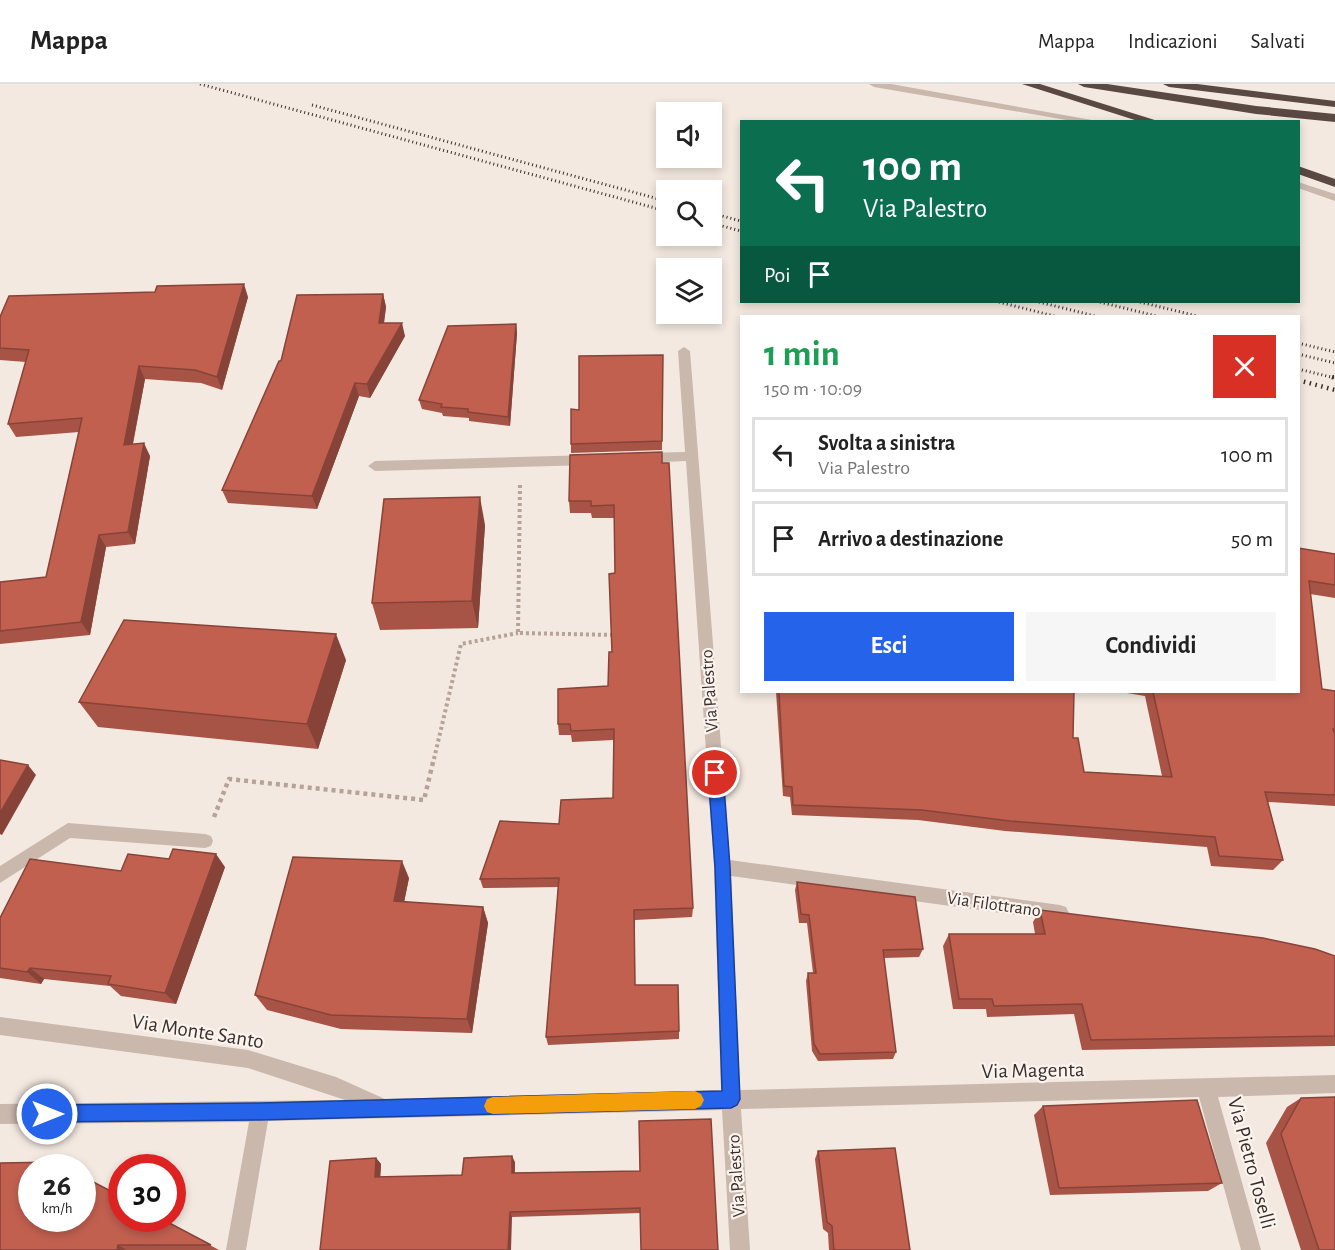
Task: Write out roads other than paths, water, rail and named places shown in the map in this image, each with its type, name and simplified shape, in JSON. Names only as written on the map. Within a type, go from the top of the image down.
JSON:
[{"type":"highway","points":[[1028,84],[1148,120]]},
{"type":"highway","points":[[1084,84],[1256,110],[1335,118]]},
{"type":"highway","points":[[1169,84],[1335,104]]},
{"type":"highway","points":[[1300,171],[1335,183]]},
{"type":"street","points":[[874,84],[1086,120]]},
{"type":"street","points":[[1300,186],[1335,198]]},
{"type":"street","name":"Via Palestro","points":[[684,351],[722,867],[731,1099],[741,1250]]},
{"type":"street","points":[[623,459],[692,456]]},
{"type":"street","points":[[375,466],[600,459]]},
{"type":"street","points":[[0,875],[68,830],[205,841]]},
{"type":"street","name":"Via Filottrano","points":[[722,867],[1072,915]]},
{"type":"street","name":"Via Monte Santo","points":[[0,1026],[248,1059],[336,1086],[382,1108]]},
{"type":"street","name":"Via Magenta","points":[[731,1099],[1335,1084]]},
{"type":"street","name":"Via Pietro Toselli","points":[[1206,1088],[1251,1250]]},
{"type":"street","name":"Via Monte Santo","points":[[0,1114],[260,1112],[731,1099]]},
{"type":"street","points":[[236,1250],[260,1112]]},
{"type":"railway","points":[[200,84],[656,208]]},
{"type":"railway","points":[[312,105],[656,198]]},
{"type":"railway","points":[[722,216],[740,221]]},
{"type":"railway","points":[[722,226],[740,231]]},
{"type":"railway","points":[[1003,303],[1050,315]]},
{"type":"railway","points":[[1043,303],[1091,315]]},
{"type":"railway","points":[[1104,303],[1152,315]]},
{"type":"railway","points":[[1144,303],[1193,315]]},
{"type":"railway","points":[[1300,343],[1335,352]]},
{"type":"railway","points":[[1300,354],[1335,363]]},
{"type":"railway","points":[[1300,369],[1335,378],[1332,377]]},
{"type":"railway","points":[[1300,381],[1335,390]]}]
